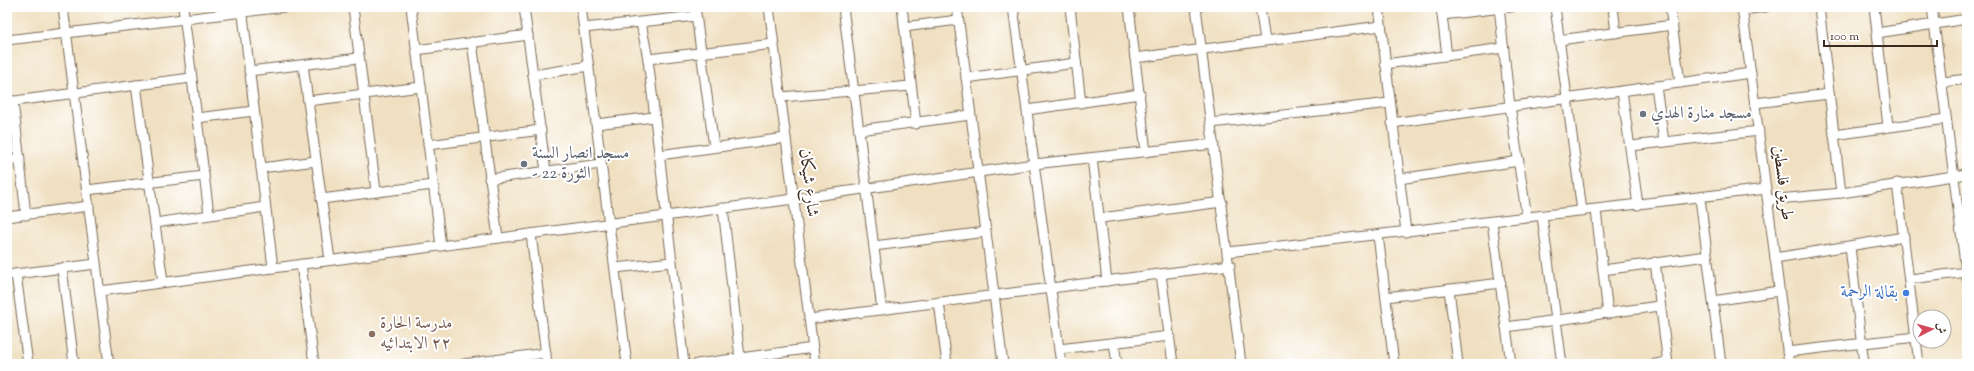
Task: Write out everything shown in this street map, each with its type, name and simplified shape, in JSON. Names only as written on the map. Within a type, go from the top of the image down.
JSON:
[{"type":"street","points":[[63,7],[68,32],[109,364]]},
{"type":"street","points":[[183,7],[209,214]]},
{"type":"street","points":[[7,40],[185,19],[243,9],[285,7]]},
{"type":"street","points":[[353,7],[376,191]]},
{"type":"street","points":[[411,7],[441,246]]},
{"type":"street","points":[[524,7],[546,172]]},
{"type":"street","points":[[581,7],[627,364]]},
{"type":"street","name":"شارع شيكان","points":[[769,7],[815,364]]},
{"type":"street","points":[[843,7],[882,310]]},
{"type":"street","points":[[902,7],[916,124]]},
{"type":"street","points":[[957,7],[1003,364]]},
{"type":"street","points":[[1013,7],[1061,364]]},
{"type":"street","points":[[1070,7],[1081,103]]},
{"type":"street","points":[[1129,7],[1146,152]]},
{"type":"street","points":[[1196,7],[1230,265],[1241,364]]},
{"type":"street","points":[[1260,7],[1265,40]]},
{"type":"street","points":[[1379,7],[1406,232]]},
{"type":"street","points":[[1447,56],[1442,11],[1511,7]]},
{"type":"street","points":[[1555,7],[1582,212]]},
{"type":"street","points":[[1613,7],[1616,33]]},
{"type":"street","points":[[1670,7],[1680,83]]},
{"type":"street","points":[[1742,8],[1766,7]]},
{"type":"street","points":[[1818,7],[1841,193]]},
{"type":"street","points":[[1874,7],[1888,126]]},
{"type":"street","points":[[1910,279],[1967,275],[1932,7]]},
{"type":"street","points":[[1499,8],[1510,106],[1527,218]]},
{"type":"street","name":"طريق فلسطين","points":[[1742,8],[1789,364]]},
{"type":"street","points":[[243,9],[273,268]]},
{"type":"street","points":[[584,28],[641,23],[696,11],[714,147]]},
{"type":"street","points":[[1877,33],[1967,19]]},
{"type":"street","points":[[904,27],[958,20]]},
{"type":"street","points":[[641,23],[648,59],[684,364]]},
{"type":"street","points":[[1135,58],[1202,48],[1381,26]]},
{"type":"street","points":[[1559,40],[1672,26]]},
{"type":"street","points":[[416,50],[528,35]]},
{"type":"street","points":[[472,42],[498,238]]},
{"type":"street","points":[[648,59],[774,44]]},
{"type":"street","points":[[1385,64],[1504,48]]},
{"type":"street","points":[[249,71],[359,58]]},
{"type":"street","points":[[966,78],[1076,63]]},
{"type":"street","points":[[304,64],[330,260]]},
{"type":"street","points":[[533,75],[589,66]]},
{"type":"street","points":[[1392,123],[1751,73]]},
{"type":"street","points":[[26,215],[20,158],[10,102],[191,78]]},
{"type":"street","points":[[1943,82],[1967,79]]},
{"type":"street","points":[[136,85],[148,182],[163,282]]},
{"type":"street","points":[[781,96],[911,86]]},
{"type":"street","points":[[1656,86],[1664,142]]},
{"type":"street","points":[[308,101],[421,87]]},
{"type":"street","points":[[1622,91],[1631,146],[1638,205]]},
{"type":"street","points":[[1027,110],[1140,94]]},
{"type":"street","points":[[1755,103],[1829,94]]},
{"type":"street","points":[[1211,123],[1390,103]]},
{"type":"street","points":[[196,118],[254,111]]},
{"type":"street","points":[[859,130],[916,124],[970,115]]},
{"type":"street","points":[[596,124],[654,117]]},
{"type":"street","points":[[1834,135],[1888,126],[1946,119]]},
{"type":"street","points":[[428,145],[541,130]]},
{"type":"street","points":[[1631,146],[1759,131]]},
{"type":"street","points":[[659,155],[786,138]]},
{"type":"street","points":[[100,291],[794,199],[1034,164],[1214,144]]},
{"type":"street","points":[[7,160],[20,158]]},
{"type":"street","points":[[1092,158],[1101,218],[1107,281]]},
{"type":"street","points":[[261,168],[316,161]]},
{"type":"street","points":[[1399,179],[1519,161]]},
{"type":"street","points":[[489,179],[602,164]]},
{"type":"street","points":[[1768,200],[1841,193],[1897,183],[1967,174]]},
{"type":"street","points":[[87,190],[204,176]]},
{"type":"street","points":[[1897,183],[1913,309]]},
{"type":"street","points":[[321,199],[433,185]]},
{"type":"street","points":[[1228,252],[1582,212],[1766,189]]},
{"type":"street","points":[[1700,198],[1721,364]]},
{"type":"street","points":[[1101,218],[1222,202]]},
{"type":"street","points":[[7,217],[89,206]]},
{"type":"street","points":[[155,222],[266,207]]},
{"type":"street","points":[[723,208],[740,358]]},
{"type":"street","points":[[1596,210],[1608,314]]},
{"type":"street","points":[[1542,216],[1562,364]]},
{"type":"street","points":[[1492,222],[1511,364]]},
{"type":"street","points":[[874,246],[986,232]]},
{"type":"street","points":[[531,234],[548,364]]},
{"type":"street","points":[[1378,235],[1394,364]]},
{"type":"street","points":[[1775,258],[1904,237]]},
{"type":"street","points":[[1850,247],[1864,364]]},
{"type":"street","points":[[1603,270],[1707,256]]},
{"type":"street","points":[[615,268],[672,262]]},
{"type":"street","points":[[1655,262],[1659,306],[1668,363],[1655,364]]},
{"type":"street","points":[[28,364],[12,274],[96,264]]},
{"type":"street","points":[[301,264],[314,364]]},
{"type":"street","points":[[809,319],[1230,265]]},
{"type":"street","points":[[62,268],[74,364]]},
{"type":"street","points":[[1161,274],[1173,364]]},
{"type":"street","points":[[1386,297],[1500,283]]},
{"type":"street","points":[[1449,289],[1458,364]]},
{"type":"street","points":[[1713,301],[1780,291]]},
{"type":"street","points":[[939,302],[945,364]]},
{"type":"street","points":[[1506,327],[1659,306]]},
{"type":"street","points":[[1059,349],[1170,336]]},
{"type":"street","points":[[1787,352],[1912,338]]},
{"type":"street","points":[[1114,343],[1117,364]]},
{"type":"street","points":[[697,364],[813,348]]},
{"type":"street","points":[[1917,349],[1919,364]]},
{"type":"street","points":[[464,364],[485,363],[546,353]]},
{"type":"place","name":"مسجد منارة الهدي","points":[[1643,114]]},
{"type":"place","name":"مسجد انصار السنة - الثورة 22","points":[[524,164]]},
{"type":"place","name":"بقالة الرحمة","points":[[1906,293]]},
{"type":"place","name":"مدرسة الحارة ٢٢ الابتدائيه","points":[[372,334]]}]
